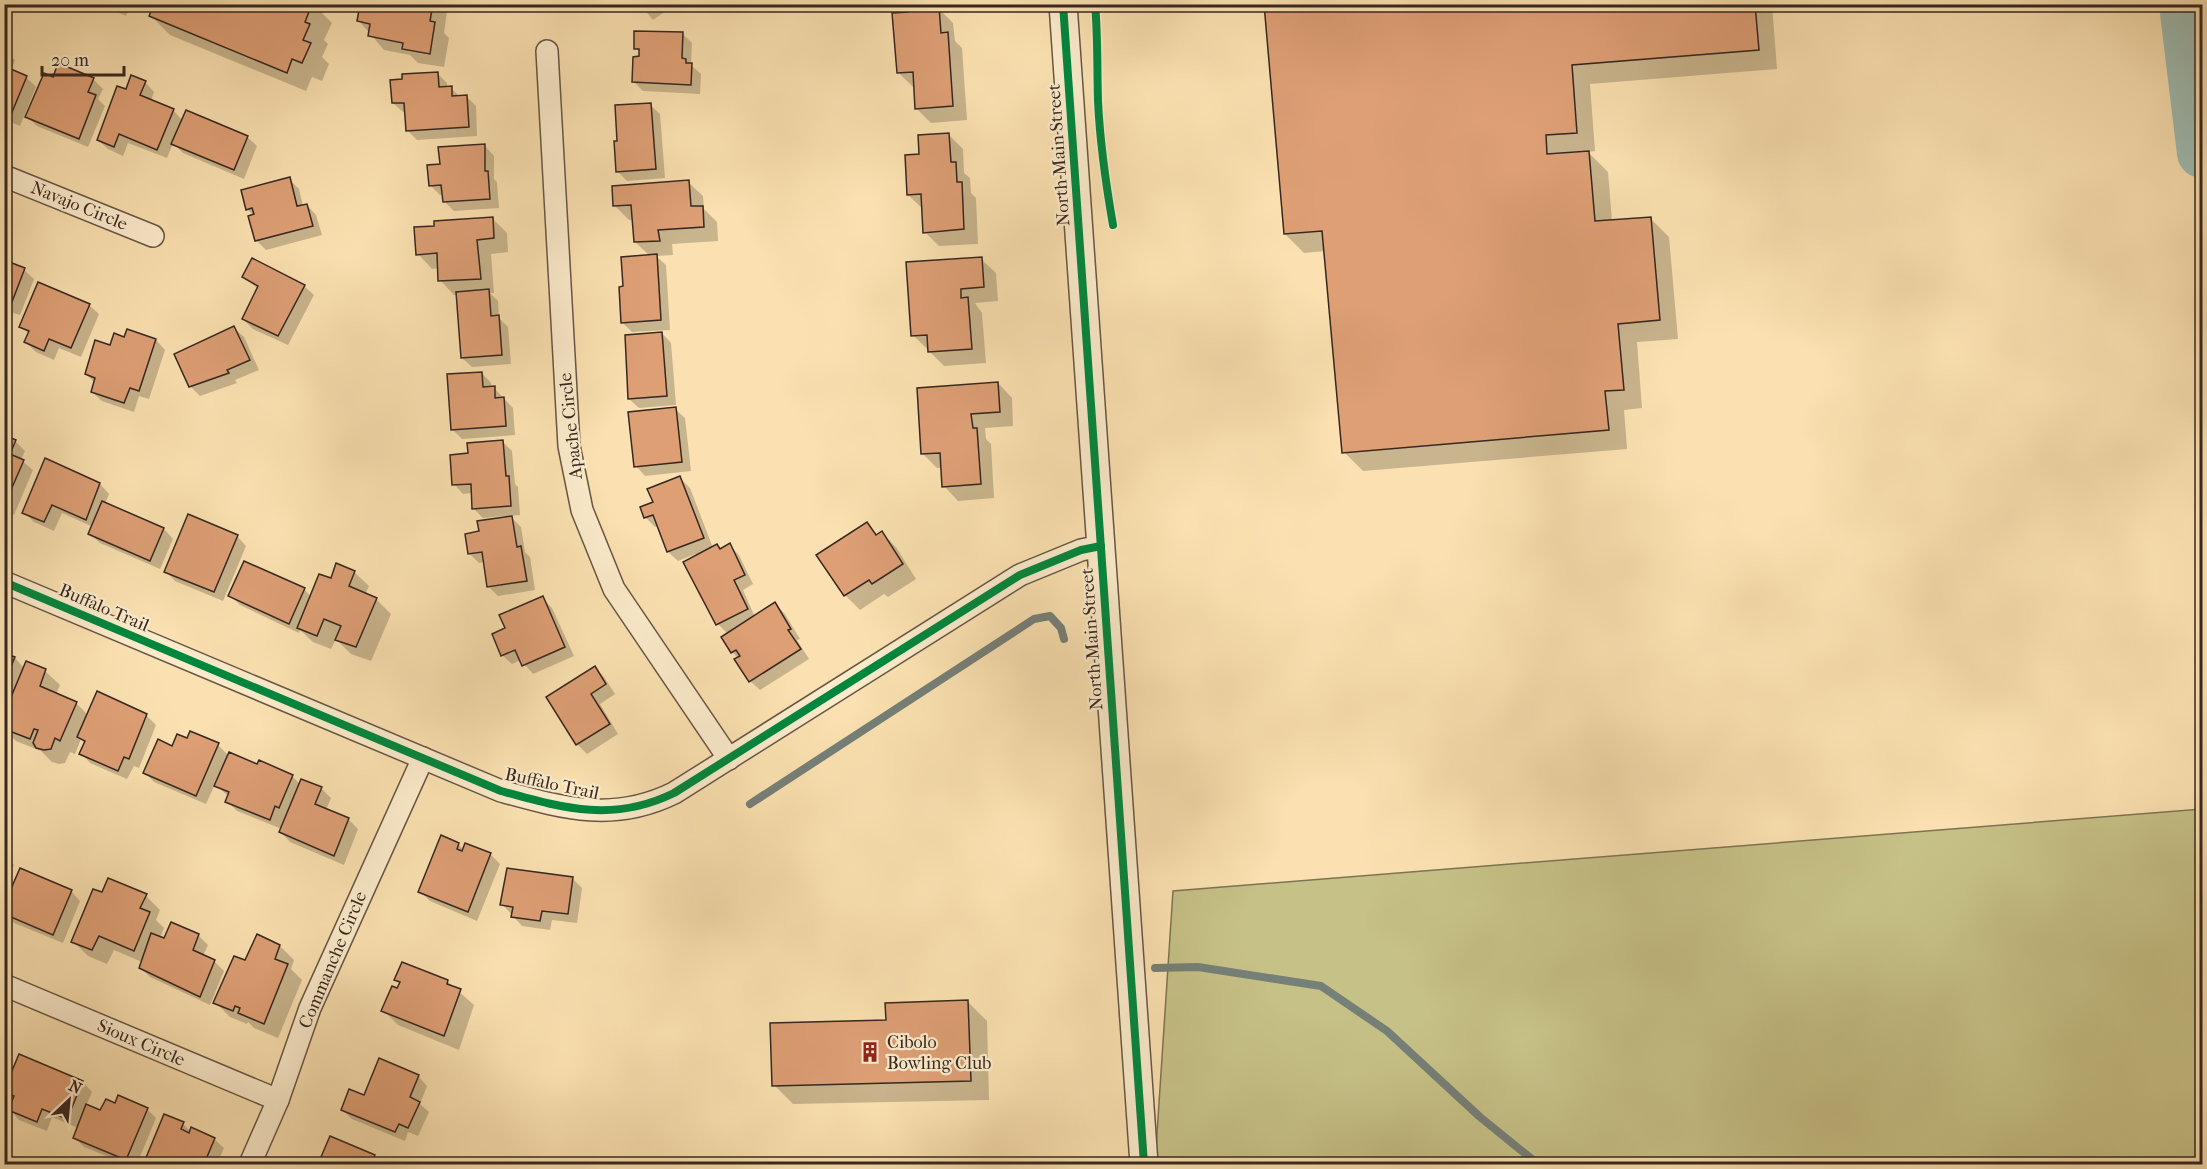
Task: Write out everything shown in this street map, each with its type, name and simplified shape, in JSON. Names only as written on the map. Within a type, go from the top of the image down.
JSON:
[{"type":"street","name":"North Main Street","points":[[1063,4],[1144,1164]]},
{"type":"street","name":"Apache Circle","points":[[547,51],[569,446],[582,510],[614,589],[729,759]]},
{"type":"street","name":"Navajo Circle","points":[[4,176],[153,236]]},
{"type":"street","name":"Buffalo Trail","points":[[4,582],[501,790],[534,800],[585,810],[607,810],[631,809],[674,793],[1020,575],[1081,550],[1101,546]]},
{"type":"street","name":"Commanche Circle","points":[[250,1164],[278,1100],[310,1008],[423,758]]},
{"type":"street","name":"Sioux Circle","points":[[4,985],[278,1100]]},
{"type":"shaded area","points":[[2202,809],[2202,1164],[1155,1164],[1173,891]]},
{"type":"building","points":[[154,4],[312,4],[305,22],[310,24],[303,40],[311,43],[302,63],[292,59],[287,73],[149,16]]},
{"type":"building","points":[[360,4],[433,4],[430,21],[435,22],[430,54],[402,49],[403,43],[368,36],[370,24],[357,21]]},
{"type":"building","points":[[1264,4],[1755,4],[1759,50],[1572,65],[1577,133],[1546,135],[1547,154],[1589,151],[1595,221],[1651,217],[1660,320],[1618,324],[1624,390],[1605,391],[1609,430],[1342,453],[1322,231],[1284,234]]},
{"type":"building","points":[[939,7],[941,33],[948,32],[953,106],[915,109],[913,72],[897,73],[892,13],[908,12],[908,9]]},
{"type":"building","points":[[634,31],[683,32],[682,58],[686,59],[686,63],[692,63],[691,85],[632,82],[633,57],[639,56],[639,49],[634,49]]},
{"type":"building","points":[[58,63],[94,78],[88,92],[96,95],[79,139],[25,117],[44,73],[53,77]]},
{"type":"building","points":[[4,66],[27,76],[10,117],[4,115]]},
{"type":"building","points":[[438,72],[439,87],[452,86],[452,96],[467,95],[469,127],[406,131],[404,103],[392,103],[390,80],[402,79],[402,74]]},
{"type":"building","points":[[131,75],[146,81],[140,95],[174,109],[157,150],[119,134],[114,147],[97,140],[117,86],[126,89]]},
{"type":"building","points":[[651,103],[656,169],[616,172],[615,105]]},
{"type":"building","points":[[186,110],[248,136],[234,170],[171,144]]},
{"type":"building","points":[[949,133],[951,162],[956,162],[957,182],[962,182],[964,229],[923,233],[921,194],[907,195],[905,155],[919,154],[918,135]]},
{"type":"building","points":[[485,144],[485,171],[488,171],[490,199],[443,202],[441,185],[429,186],[427,165],[440,164],[438,147]]},
{"type":"building","points":[[290,177],[297,206],[307,204],[313,226],[255,241],[248,216],[254,214],[252,208],[246,210],[241,190]]},
{"type":"building","points":[[689,180],[691,206],[703,206],[704,227],[658,230],[660,241],[634,242],[631,205],[613,206],[612,186]]},
{"type":"building","points":[[493,217],[494,238],[477,240],[481,279],[438,281],[437,253],[416,255],[414,227],[434,226],[434,221]]},
{"type":"building","points":[[657,254],[661,320],[621,323],[619,287],[623,286],[621,257]]},
{"type":"building","points":[[982,257],[984,287],[961,289],[961,298],[968,297],[972,349],[928,352],[927,335],[911,336],[906,262]]},
{"type":"building","points":[[252,258],[305,285],[278,336],[242,319],[258,286],[242,277]]},
{"type":"building","points":[[4,260],[25,268],[10,307],[4,305]]},
{"type":"building","points":[[38,282],[90,304],[71,348],[49,339],[44,351],[24,342],[29,331],[19,327]]},
{"type":"building","points":[[489,289],[491,316],[499,315],[502,355],[461,358],[456,292]]},
{"type":"building","points":[[234,326],[250,360],[227,370],[229,373],[189,387],[174,354]]},
{"type":"building","points":[[127,329],[156,339],[139,391],[130,388],[124,403],[91,392],[95,378],[85,374],[95,340],[110,345],[114,333],[124,337]]},
{"type":"building","points":[[662,332],[667,396],[628,399],[625,335]]},
{"type":"building","points":[[482,372],[483,387],[495,386],[495,398],[504,397],[506,426],[451,430],[447,374]]},
{"type":"building","points":[[998,382],[1000,412],[971,414],[973,428],[977,428],[981,484],[942,487],[940,453],[921,454],[917,388]]},
{"type":"building","points":[[676,407],[682,462],[634,467],[628,412]]},
{"type":"building","points":[[4,435],[16,440],[10,454],[24,460],[4,506]]},
{"type":"building","points":[[503,440],[511,506],[472,509],[471,484],[452,485],[450,455],[468,453],[467,443]]},
{"type":"building","points":[[45,458],[100,483],[86,520],[52,505],[44,522],[22,513]]},
{"type":"building","points":[[680,476],[704,538],[667,552],[653,515],[644,518],[640,507],[653,502],[647,489]]},
{"type":"building","points":[[102,501],[164,528],[150,561],[88,534]]},
{"type":"building","points":[[188,514],[238,535],[214,592],[164,572]]},
{"type":"building","points":[[512,516],[517,547],[521,546],[527,581],[487,587],[482,552],[468,554],[465,534],[479,531],[477,521]]},
{"type":"building","points":[[867,522],[876,535],[882,531],[903,564],[872,584],[869,580],[844,596],[816,555]]},
{"type":"building","points":[[730,543],[745,575],[734,580],[748,609],[716,625],[683,562],[717,544],[720,549]]},
{"type":"building","points":[[244,561],[305,588],[289,624],[228,596]]},
{"type":"building","points":[[336,563],[355,571],[349,586],[377,598],[356,647],[335,640],[341,626],[324,619],[317,636],[297,628],[319,574],[331,578]]},
{"type":"building","points":[[543,596],[565,647],[522,666],[515,650],[501,656],[492,634],[505,628],[499,615]]},
{"type":"building","points":[[775,602],[791,629],[788,630],[801,649],[749,682],[734,659],[740,656],[736,650],[731,653],[721,637]]},
{"type":"building","points":[[4,653],[15,657],[4,683]]},
{"type":"building","points":[[26,661],[46,669],[40,686],[77,702],[60,741],[55,738],[51,749],[36,748],[33,743],[38,730],[34,729],[30,739],[4,729],[4,714]]},
{"type":"building","points":[[595,666],[606,684],[591,694],[610,724],[576,745],[546,697]]},
{"type":"building","points":[[97,691],[147,714],[129,759],[124,757],[118,771],[79,754],[85,741],[77,737]]},
{"type":"building","points":[[190,731],[219,743],[196,796],[143,773],[158,739],[172,746],[177,734],[187,738]]},
{"type":"building","points":[[229,752],[257,764],[259,760],[293,775],[279,808],[275,806],[270,820],[225,802],[229,792],[214,786]]},
{"type":"building","points":[[301,779],[322,787],[315,804],[349,818],[334,856],[279,832]]},
{"type":"building","points":[[441,835],[459,843],[457,849],[462,851],[465,843],[491,853],[468,912],[418,892]]},
{"type":"building","points":[[20,868],[72,890],[53,935],[4,914],[4,905]]},
{"type":"building","points":[[507,868],[573,877],[568,914],[542,911],[540,921],[511,917],[513,907],[500,905]]},
{"type":"building","points":[[108,878],[147,894],[140,908],[150,912],[134,951],[99,936],[92,950],[71,942],[93,889],[102,892]]},
{"type":"building","points":[[171,922],[199,934],[193,950],[215,960],[200,997],[139,968],[151,933],[164,938]]},
{"type":"building","points":[[257,934],[280,945],[275,959],[288,964],[264,1024],[238,1013],[240,1008],[235,1006],[233,1011],[213,1003],[234,956],[245,960]]},
{"type":"building","points":[[402,962],[448,980],[447,984],[461,989],[444,1036],[381,1011],[392,986],[397,988],[400,982],[394,980]]},
{"type":"building","name":"Cibolo Bowling Club","points":[[968,1000],[971,1081],[772,1086],[770,1023],[886,1020],[885,1003]]},
{"type":"building","points":[[19,1054],[83,1081],[67,1119],[42,1109],[37,1122],[8,1110],[14,1096],[4,1093],[4,1090]]},
{"type":"building","points":[[379,1058],[419,1075],[410,1097],[420,1102],[408,1128],[399,1124],[395,1132],[341,1110],[349,1089],[364,1095]]},
{"type":"building","points":[[118,1095],[148,1108],[126,1160],[73,1138],[86,1104],[100,1110],[106,1099],[115,1103]]},
{"type":"building","points":[[164,1114],[184,1122],[181,1129],[189,1133],[191,1127],[215,1138],[204,1164],[155,1164],[145,1160]]},
{"type":"building","points":[[330,1136],[375,1155],[371,1164],[318,1164]]},
{"type":"waterway","points":[[2184,4],[2202,153]]},
{"type":"waterway","points":[[750,804],[1034,619],[1050,616],[1061,628],[1064,639]]},
{"type":"waterway","points":[[1155,968],[1198,967],[1321,986],[1387,1031],[1480,1117],[1538,1164]]},
{"type":"cycle path","points":[[1063,4],[1144,1164]]},
{"type":"cycle path","points":[[1095,4],[1100,132],[1113,225]]},
{"type":"cycle path","points":[[4,582],[501,791],[567,807],[609,810],[630,808],[674,793],[1020,575],[1081,550],[1101,546]]},
{"type":"place","name":"Cibolo Bowling Club","points":[[870,1052]]}]
